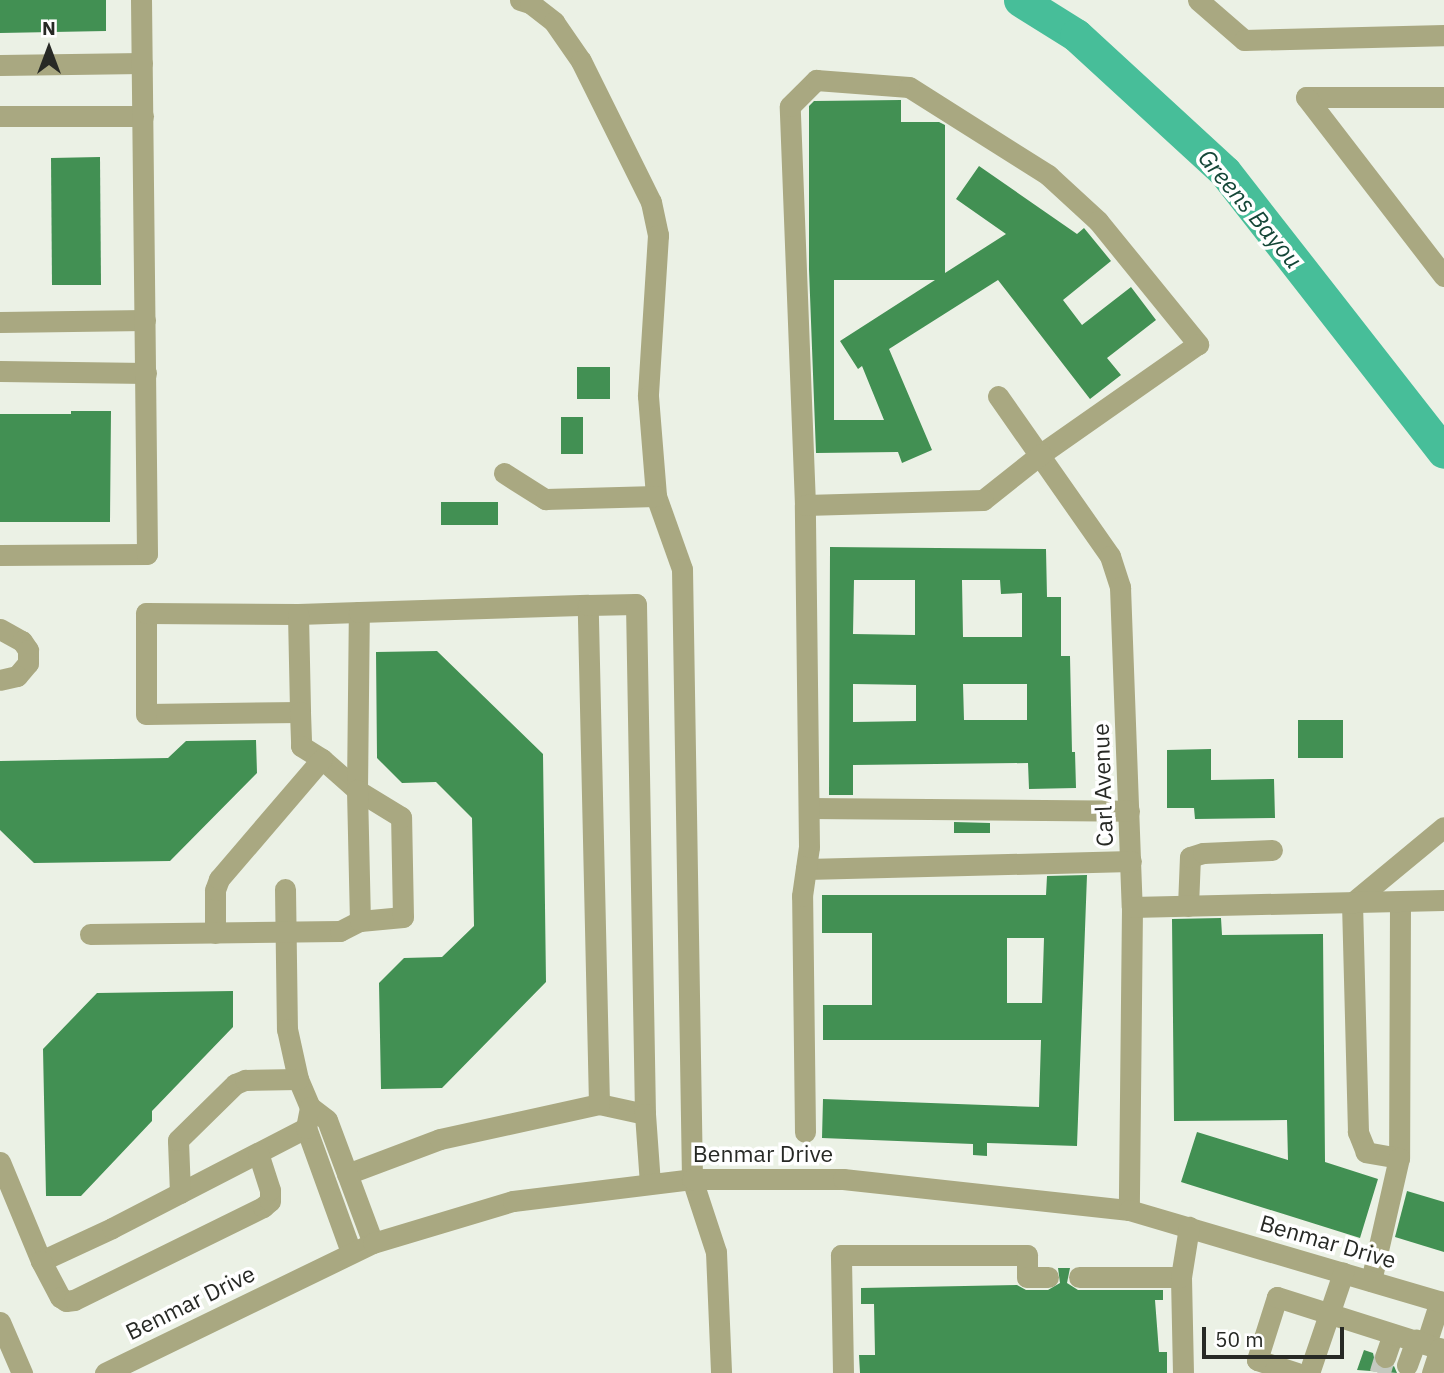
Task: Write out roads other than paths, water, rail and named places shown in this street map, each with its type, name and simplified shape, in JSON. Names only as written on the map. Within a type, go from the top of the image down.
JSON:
[{"type":"street","points":[[0,555],[147,554],[141,0]]},
{"type":"street","points":[[520,0],[530,3],[554,22],[581,61],[651,202],[658,235],[648,396],[656,496],[682,569],[692,1180],[716,1252],[721,1373]]},
{"type":"street","points":[[1198,0],[1244,40],[1444,35]]},
{"type":"street","points":[[0,65],[142,63]]},
{"type":"street","points":[[805,1132],[802,896],[809,808],[806,505],[790,106],[816,80],[909,87],[1048,175],[1098,221],[1198,344],[1041,454],[983,500],[806,505]]},
{"type":"street","points":[[1444,97],[1306,97],[1444,276]]},
{"type":"street","points":[[0,116],[143,116]]},
{"type":"street","points":[[0,323],[145,320]]},
{"type":"street","points":[[0,372],[146,373]]},
{"type":"street","name":"Carl Avenue","points":[[998,396],[1110,555],[1120,587],[1132,906],[1129,1210]]},
{"type":"street","points":[[504,473],[545,499],[656,496]]},
{"type":"street","points":[[300,712],[146,714],[146,613],[298,614],[636,604],[645,1114],[650,1183]]},
{"type":"street","points":[[588,605],[599,1104]]},
{"type":"street","points":[[359,612],[357,790],[360,921]]},
{"type":"street","points":[[90,934],[340,931],[360,921],[403,917],[401,817],[357,790],[322,760],[300,746],[298,614]]},
{"type":"street","points":[[0,629],[22,641],[28,650],[28,663],[17,676],[0,680]]},
{"type":"street","points":[[215,933],[215,890],[219,879],[322,760]]},
{"type":"street","points":[[809,808],[1129,811]]},
{"type":"street","points":[[1352,903],[1444,827]]},
{"type":"street","points":[[1188,906],[1190,857],[1203,853],[1272,850]]},
{"type":"street","points":[[806,869],[1131,861]]},
{"type":"street","points":[[285,889],[287,1029],[298,1079],[310,1107],[327,1120],[373,1244]]},
{"type":"street","points":[[1132,906],[1444,900]]},
{"type":"street","points":[[1371,1281],[1399,1158],[1400,902]]},
{"type":"street","points":[[1352,903],[1358,1132],[1366,1152],[1399,1158]]},
{"type":"street","points":[[180,1193],[178,1140],[235,1084],[245,1080],[298,1079]]},
{"type":"street","points":[[347,1174],[440,1139],[599,1104],[645,1114]]},
{"type":"street","points":[[310,1107],[306,1128],[351,1252]]},
{"type":"street","points":[[41,1261],[306,1128]]},
{"type":"street","points":[[0,1162],[41,1261],[66,1301],[263,1207],[270,1201],[270,1190],[258,1154]]},
{"type":"street","name":"Benmar Drive","points":[[105,1373],[351,1252],[373,1244],[513,1201],[692,1180],[843,1179],[1129,1210],[1442,1302]]},
{"type":"street","points":[[1183,1373],[1181,1277],[1189,1227]]},
{"type":"street","points":[[843,1373],[841,1255],[1027,1255],[1027,1277],[1048,1277]]},
{"type":"street","points":[[1309,1373],[1343,1273]]},
{"type":"street","points":[[1079,1277],[1181,1277]]},
{"type":"street","points":[[1297,1373],[1257,1360],[1277,1297],[1432,1346]]},
{"type":"street","points":[[1432,1373],[1432,1346],[1442,1302]]},
{"type":"street","points":[[0,1322],[22,1373]]},
{"type":"street","points":[[1385,1357],[1393,1334]]},
{"type":"street","points":[[1407,1365],[1432,1346]]},
{"type":"waterway","name":"Greens Bayou","points":[[1020,0],[1076,35],[1225,172],[1444,452]]},
{"type":"tunnel","points":[[1380,1373],[1385,1357]]}]
